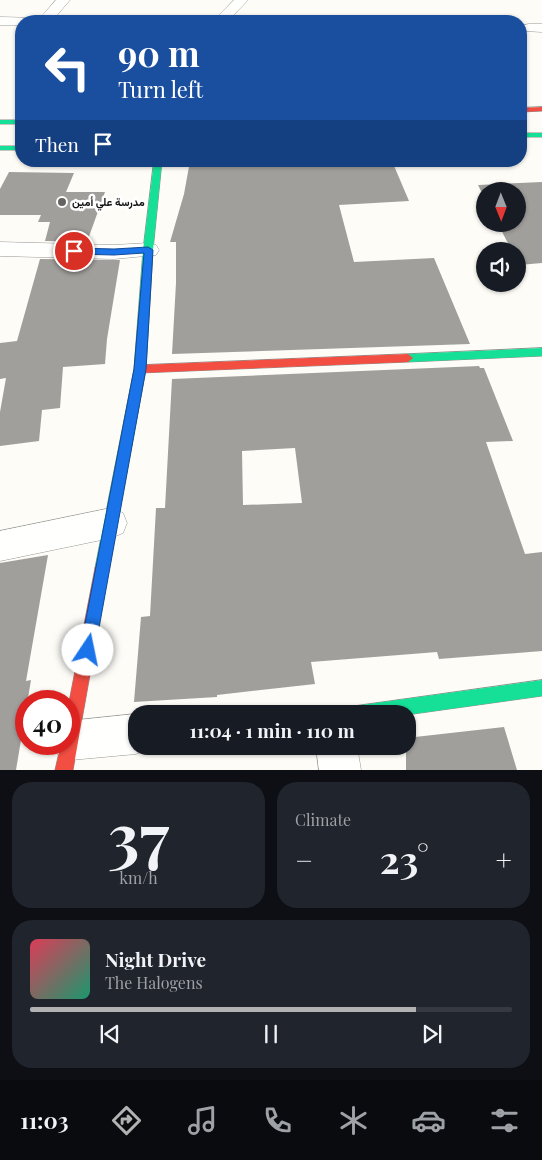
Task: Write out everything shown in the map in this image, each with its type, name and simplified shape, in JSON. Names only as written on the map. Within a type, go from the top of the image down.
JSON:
[{"type":"street","points":[[50,15],[63,0]]},
{"type":"street","points":[[226,15],[240,0],[254,0]]},
{"type":"street","points":[[0,21],[15,21]]},
{"type":"street","points":[[527,110],[542,109]]},
{"type":"street","points":[[0,122],[15,122]]},
{"type":"street","points":[[527,135],[542,135]]},
{"type":"street","points":[[0,148],[15,148]]},
{"type":"street","points":[[80,691],[140,369],[148,250],[157,167]]},
{"type":"street","points":[[0,249],[114,252],[148,250]]},
{"type":"street","points":[[140,369],[542,352]]},
{"type":"street","points":[[0,546],[111,524]]},
{"type":"street","points":[[416,705],[542,688]]},
{"type":"street","points":[[80,751],[128,736]]},
{"type":"street","points":[[338,755],[340,770]]},
{"type":"building","points":[[189,167],[395,167],[409,201],[339,205],[354,262],[434,258],[470,344],[172,354],[176,242],[170,242],[184,194]]},
{"type":"building","points":[[9,172],[74,173],[66,192],[105,192],[87,242],[45,241],[50,222],[38,222],[41,215],[0,215],[0,189]]},
{"type":"building","points":[[542,182],[542,263],[526,264],[526,242],[507,242],[502,232],[526,232],[526,183]]},
{"type":"building","points":[[40,259],[120,260],[107,339],[105,364],[63,367],[60,408],[42,410],[39,441],[0,446],[0,412],[6,378],[0,379],[0,343],[17,341]]},
{"type":"building","points":[[479,366],[484,368],[513,441],[486,442],[525,554],[542,552],[542,651],[439,659],[437,652],[311,662],[315,684],[217,695],[217,697],[134,702],[141,617],[150,616],[156,508],[165,508],[172,379]],"holes":[[[295,448],[302,503],[243,505],[242,451]]]},
{"type":"building","points":[[48,555],[26,681],[31,680],[29,690],[15,690],[15,755],[18,755],[16,770],[0,770],[0,563]]},
{"type":"building","points":[[504,727],[517,770],[406,770],[406,755],[416,755],[416,737]]},
{"type":"traffic: fast","points":[[0,122],[15,122]]},
{"type":"traffic: fast","points":[[527,135],[542,135]]},
{"type":"traffic: fast","points":[[0,148],[15,148]]},
{"type":"traffic: fast","points":[[102,568],[140,369],[148,250],[157,167]]},
{"type":"traffic: fast","points":[[408,358],[542,352]]},
{"type":"traffic: fast","points":[[416,705],[542,688]]},
{"type":"traffic: jam","points":[[527,110],[542,109]]},
{"type":"traffic: jam","points":[[140,369],[408,358]]},
{"type":"traffic: jam","points":[[64,770],[102,568]]},
{"type":"place","name":"مدرسة علي أمين","points":[[62,202]]},
{"type":"route","points":[[74,251],[114,252],[148,250],[140,369],[88,650]]}]
